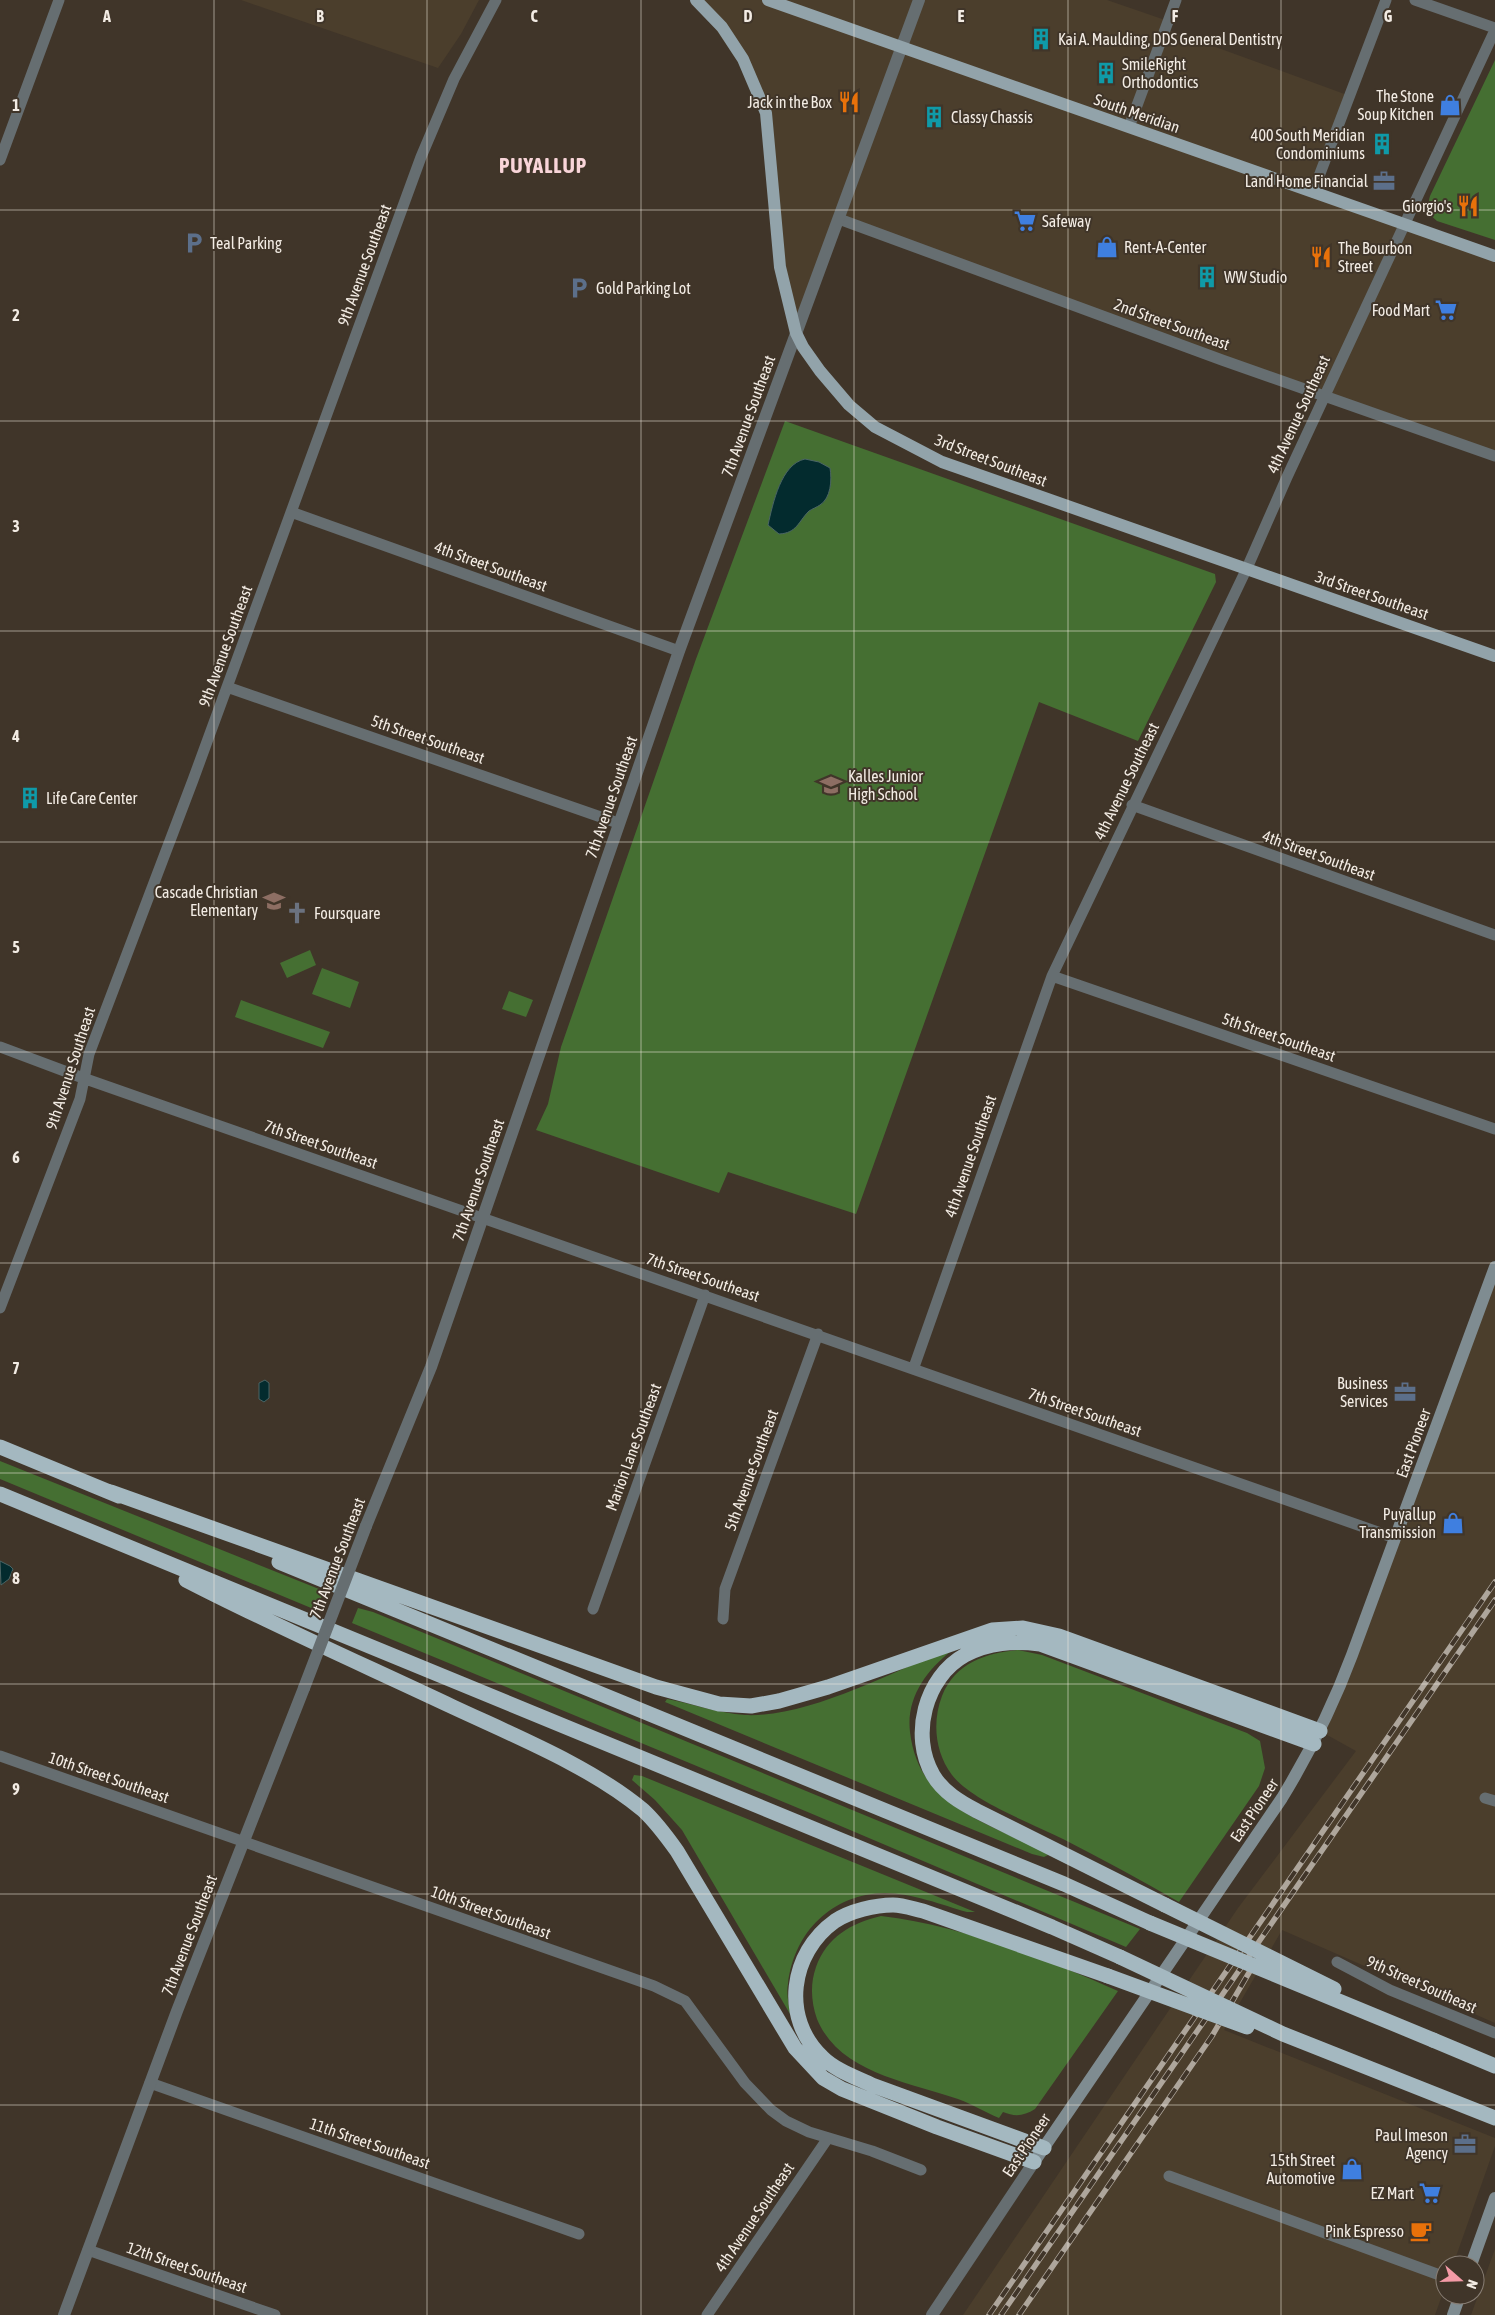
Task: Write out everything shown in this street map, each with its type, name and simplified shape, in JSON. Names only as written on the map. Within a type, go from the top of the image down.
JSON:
[{"type":"highway","points":[[0,1447],[1064,1884],[1150,1923],[1495,2066]]},
{"type":"highway","points":[[111,1492],[656,1687],[719,1704],[751,1706],[779,1701],[828,1687],[992,1630],[1023,1628],[1059,1636],[1317,1737]]},
{"type":"highway","points":[[0,1494],[1052,1927],[1283,2034],[1495,2118]]},
{"type":"highway","points":[[98,1534],[247,1612],[516,1737],[608,1785],[644,1811],[660,1828],[677,1851],[790,2040],[809,2065],[823,2078],[842,2089],[937,2127],[1034,2162]]},
{"type":"highway","points":[[1317,1737],[1040,1644],[1016,1642],[989,1646],[966,1654],[948,1668],[932,1692],[925,1712],[922,1734],[928,1765],[942,1787],[976,1811],[1433,2040]]},
{"type":"highway","points":[[1044,2148],[872,2085],[845,2073],[822,2058],[803,2033],[796,2014],[795,1993],[798,1973],[808,1952],[820,1934],[836,1921],[872,1907],[895,1905],[923,1911],[1435,2095]]},
{"type":"main road","name":"3rd Street Southeast","points":[[696,0],[722,27],[744,60],[766,113],[780,267],[796,333],[820,371],[849,405],[876,428],[942,462],[1495,656]]},
{"type":"main road","name":"South Meridian","points":[[768,0],[1495,256]]},
{"type":"main road","name":"East Pioneer","points":[[1034,2162],[1282,1798],[1317,1737],[1340,1688],[1495,1267]]},
{"type":"main road","points":[[1475,2255],[1495,2198]]},
{"type":"street","points":[[0,160],[59,0]]},
{"type":"street","name":"9th Avenue Southeast","points":[[0,1308],[5,1280],[80,1099],[88,1054],[227,687],[421,158],[454,79],[496,0]]},
{"type":"street","name":"7th Avenue Southeast","points":[[64,2315],[150,2083],[243,1841],[366,1526],[431,1367],[618,823],[919,0]]},
{"type":"street","points":[[1129,127],[1176,0]]},
{"type":"street","points":[[1313,192],[1386,0]]},
{"type":"street","points":[[1415,0],[1495,29]]},
{"type":"street","name":"4th Avenue Southeast","points":[[914,1368],[1052,976],[1132,805],[1247,568],[1324,396],[1495,29]]},
{"type":"street","name":"2nd Street Southeast","points":[[839,219],[1324,396],[1495,456]]},
{"type":"street","name":"4th Street Southeast","points":[[291,512],[680,650]]},
{"type":"street","name":"5th Street Southeast","points":[[227,687],[618,823]]},
{"type":"street","name":"4th Street Southeast","points":[[1132,805],[1495,935]]},
{"type":"street","name":"5th Street Southeast","points":[[1052,976],[1495,1128]]},
{"type":"street","name":"7th Street Southeast","points":[[0,1047],[83,1078],[1396,1538]]},
{"type":"street","name":"Marion Lane Southeast","points":[[593,1609],[705,1295]]},
{"type":"street","name":"5th Avenue Southeast","points":[[723,1619],[725,1589],[818,1334]]},
{"type":"street","name":"10th Street Southeast","points":[[0,1756],[654,1986],[685,2001],[744,2083],[771,2110],[786,2121],[828,2138],[872,2151],[921,2170]]},
{"type":"street","name":"9th Street Southeast","points":[[1337,1962],[1390,1990],[1495,2033]]},
{"type":"street","name":"11th Street Southeast","points":[[150,2083],[579,2234]]},
{"type":"street","name":"4th Avenue Southeast","points":[[707,2315],[828,2138]]},
{"type":"street","name":"East Pioneer","points":[[932,2315],[1034,2162]]},
{"type":"street","points":[[1169,2176],[1435,2273]]},
{"type":"street","name":"12th Street Southeast","points":[[88,2250],[275,2315]]},
{"type":"shaded area","points":[[241,0],[479,0],[461,34],[438,68]]},
{"type":"shaded area","points":[[696,0],[1107,0],[1168,21],[1166,29],[1350,96],[1314,192],[1495,256],[1495,456],[839,219],[796,333],[760,95]]},
{"type":"shaded area","points":[[1495,1267],[1495,2023],[1282,1930],[1224,2030],[1495,2138],[1495,2146],[1457,2255],[1435,2255],[1435,2305],[1439,2305],[1435,2315],[963,2315],[1238,1908],[1356,1751],[1320,1731]]},
{"type":"shaded area","points":[[1495,2249],[1495,2315],[1471,2315],[1475,2305],[1485,2305],[1485,2276]]},
{"type":"green space","points":[[1495,60],[1495,240],[1437,221],[1431,215],[1428,207],[1430,196]]},
{"type":"green space","name":"Kalles Junior High School","points":[[785,421],[1215,574],[1216,582],[1138,741],[1039,702],[856,1214],[728,1172],[719,1193],[536,1130],[548,1104],[561,1047],[696,659]]},
{"type":"green space","points":[[310,950],[316,965],[287,978],[280,963]]},
{"type":"green space","points":[[322,968],[359,982],[350,1008],[312,994]]},
{"type":"green space","points":[[509,991],[533,1000],[526,1017],[502,1009]]},
{"type":"green space","points":[[241,1000],[330,1032],[323,1048],[235,1017]]},
{"type":"green space","points":[[0,1461],[324,1591],[316,1610],[0,1479]]},
{"type":"green space","points":[[358,1608],[373,1612],[1140,1929],[1126,1947],[810,1813],[352,1623]]},
{"type":"green space","points":[[1018,1650],[1042,1655],[1247,1733],[1260,1741],[1265,1768],[1259,1786],[1179,1902],[1063,1839],[988,1803],[961,1785],[946,1766],[939,1747],[936,1726],[939,1706],[948,1685],[963,1668],[983,1657]]},
{"type":"green space","points":[[944,1651],[951,1651],[926,1676],[911,1708],[910,1732],[914,1753],[922,1770],[944,1798],[959,1809],[1048,1855],[1044,1857],[1032,1854],[665,1702],[667,1699],[745,1715],[794,1710],[846,1693]]},
{"type":"green space","points":[[634,1775],[642,1776],[975,1912],[967,1912],[916,1897],[885,1893],[866,1895],[848,1900],[819,1919],[807,1933],[798,1948],[787,1988],[790,2014],[682,1830],[655,1800],[632,1780]]},
{"type":"green space","points":[[881,1916],[911,1920],[971,1935],[1062,1967],[1118,1991],[1035,2109],[1019,2115],[1003,2112],[999,2118],[958,2099],[877,2073],[858,2064],[841,2052],[827,2037],[817,2019],[813,2006],[812,1986],[816,1967],[827,1947],[841,1933],[850,1927]]},
{"type":"water","points":[[805,459],[819,462],[830,468],[831,483],[829,493],[824,502],[809,511],[794,529],[790,532],[779,534],[768,525],[779,486],[790,468],[797,462]]},
{"type":"water","points":[[265,1380],[269,1383],[269,1398],[264,1402],[259,1399],[259,1383]]},
{"type":"water","points":[[0,1561],[13,1569],[9,1579],[1,1585]]},
{"type":"railway","points":[[989,2315],[1495,1582]]},
{"type":"railway","points":[[1001,2315],[1495,1600]]},
{"type":"railway","points":[[1019,2315],[1212,2036],[1257,1959]]},
{"type":"place","name":"Kai A. Maulding, DDS General Dentistry","points":[[1041,39]]},
{"type":"place","name":"SmileRight Orthodontics","points":[[1106,73]]},
{"type":"place","name":"Jack in the Box","points":[[849,102]]},
{"type":"place","name":"The Stone Soup Kitchen","points":[[1450,105]]},
{"type":"place","name":"Classy Chassis","points":[[934,117]]},
{"type":"place","name":"400 South Meridian Condominiums","points":[[1382,144]]},
{"type":"place","name":"Land Home Financial","points":[[1384,181]]},
{"type":"place","name":"Giorgio's","points":[[1468,206]]},
{"type":"place","name":"Safeway","points":[[1025,221]]},
{"type":"place","name":"Teal Parking","points":[[194,243]]},
{"type":"place","name":"Rent-A-Center","points":[[1107,247]]},
{"type":"place","name":"The Bourbon Street","points":[[1321,257]]},
{"type":"place","name":"WW Studio","points":[[1207,277]]},
{"type":"place","name":"Gold Parking Lot","points":[[579,288]]},
{"type":"place","name":"Food Mart","points":[[1446,310]]},
{"type":"place","name":"Kalles Junior High School","points":[[831,785]]},
{"type":"place","name":"Life Care Center","points":[[30,798]]},
{"type":"place","name":"Cascade Christian Elementary","points":[[274,901]]},
{"type":"place","name":"Foursquare","points":[[297,913]]},
{"type":"place","name":"Business Services","points":[[1405,1392]]},
{"type":"place","name":"Puyallup Transmission","points":[[1453,1523]]},
{"type":"place","name":"Paul Imeson Agency","points":[[1465,2144]]},
{"type":"place","name":"15th Street Automotive","points":[[1352,2169]]},
{"type":"place","name":"EZ Mart","points":[[1430,2193]]},
{"type":"place","name":"Pink Espresso","points":[[1421,2231]]},
{"type":"district","name":"PUYALLUP","points":[[543,166]]}]
